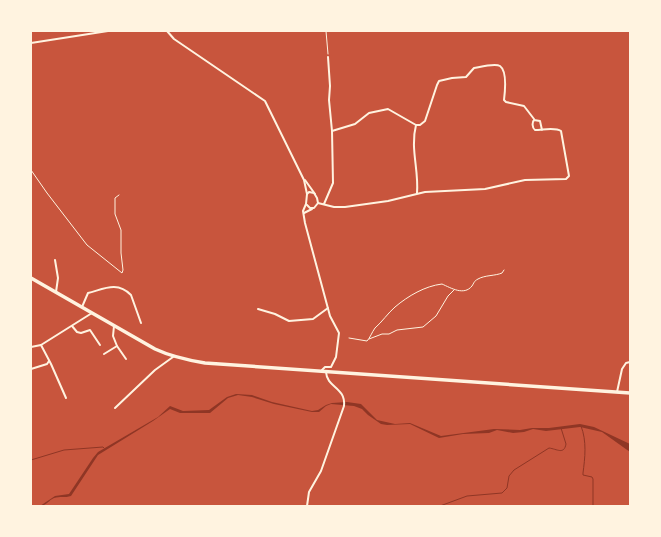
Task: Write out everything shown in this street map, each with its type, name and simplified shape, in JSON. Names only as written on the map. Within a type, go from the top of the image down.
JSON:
[{"type":"main road","points":[[31,278],[155,349],[185,360],[630,393]]},
{"type":"street","points":[[31,43],[108,31]]},
{"type":"street","points":[[167,31],[174,39],[264,102],[302,176],[305,185],[307,194],[304,209],[305,223],[330,316],[338,329],[339,335],[334,362],[331,367],[325,367],[324,371],[328,379],[342,393],[345,401],[321,471],[309,492],[307,506]]},
{"type":"street","points":[[324,204],[333,183],[328,58]]},
{"type":"street","points":[[318,203],[339,208],[388,201],[417,193],[443,190],[488,189],[525,180],[566,179],[569,176],[561,131],[557,129],[534,129],[532,123],[534,120],[526,108],[504,100],[505,80],[501,67],[496,65],[474,68],[466,77],[440,81],[436,86],[425,121],[420,125],[416,125],[388,109],[369,113],[355,124],[332,131]]},
{"type":"street","points":[[534,120],[538,119],[540,121],[542,130]]},
{"type":"street","points":[[416,125],[413,154],[417,193]]},
{"type":"street","points":[[302,176],[316,195],[318,203]]},
{"type":"street","points":[[307,194],[311,192],[316,195]]},
{"type":"street","points":[[304,213],[315,207],[318,203]]},
{"type":"street","points":[[306,204],[312,208]]},
{"type":"street","points":[[55,260],[58,278],[56,293]]},
{"type":"street","points":[[82,307],[88,293],[112,286],[119,287],[131,295],[141,324]]},
{"type":"street","points":[[258,309],[275,314],[289,321],[313,319],[328,308]]},
{"type":"street","points":[[31,347],[41,345],[92,313]]},
{"type":"street","points":[[72,326],[77,332],[81,333],[90,330],[100,345]]},
{"type":"street","points":[[114,326],[113,336],[117,346],[120,348],[126,359]]},
{"type":"street","points":[[41,345],[66,398]]},
{"type":"street","points":[[104,354],[117,346]]},
{"type":"street","points":[[115,408],[155,370],[174,357]]},
{"type":"street","points":[[31,369],[47,364],[49,361]]},
{"type":"street","points":[[617,392],[622,369],[626,363],[630,362]]},
{"type":"path","points":[[326,31],[328,58]]},
{"type":"path","points":[[31,170],[87,245],[122,272],[121,230],[115,214],[115,198],[119,195]]},
{"type":"path","points":[[369,340],[371,333],[394,308],[414,294],[435,285],[442,284],[454,290],[467,290],[476,280],[499,275],[504,270]]},
{"type":"path","points":[[349,338],[366,341],[382,334],[389,334],[397,330],[423,327],[436,316],[448,296],[454,290]]},
{"type":"shaded area","points":[[236,394],[252,395],[272,402],[312,411],[318,410],[332,403],[347,402],[361,404],[377,420],[395,424],[410,423],[441,436],[494,429],[520,430],[580,424],[594,427],[630,444],[630,452],[602,432],[580,427],[546,431],[533,429],[513,433],[497,430],[489,433],[463,434],[439,438],[410,424],[387,425],[381,424],[362,409],[354,406],[331,404],[319,412],[312,412],[238,395],[228,398],[210,413],[180,413],[170,409],[153,421],[98,455],[71,496],[54,498],[40,506],[55,496],[69,494],[98,452],[158,417],[170,406],[183,411],[209,410],[227,397]]},
{"type":"waterway","points":[[581,426],[585,444],[583,475],[592,477],[593,479],[593,506]]},
{"type":"waterway","points":[[440,506],[467,496],[502,493],[507,488],[509,476],[514,470],[549,448],[560,450],[564,449],[566,444],[561,428]]},
{"type":"waterway","points":[[31,460],[64,450],[104,448]]}]
